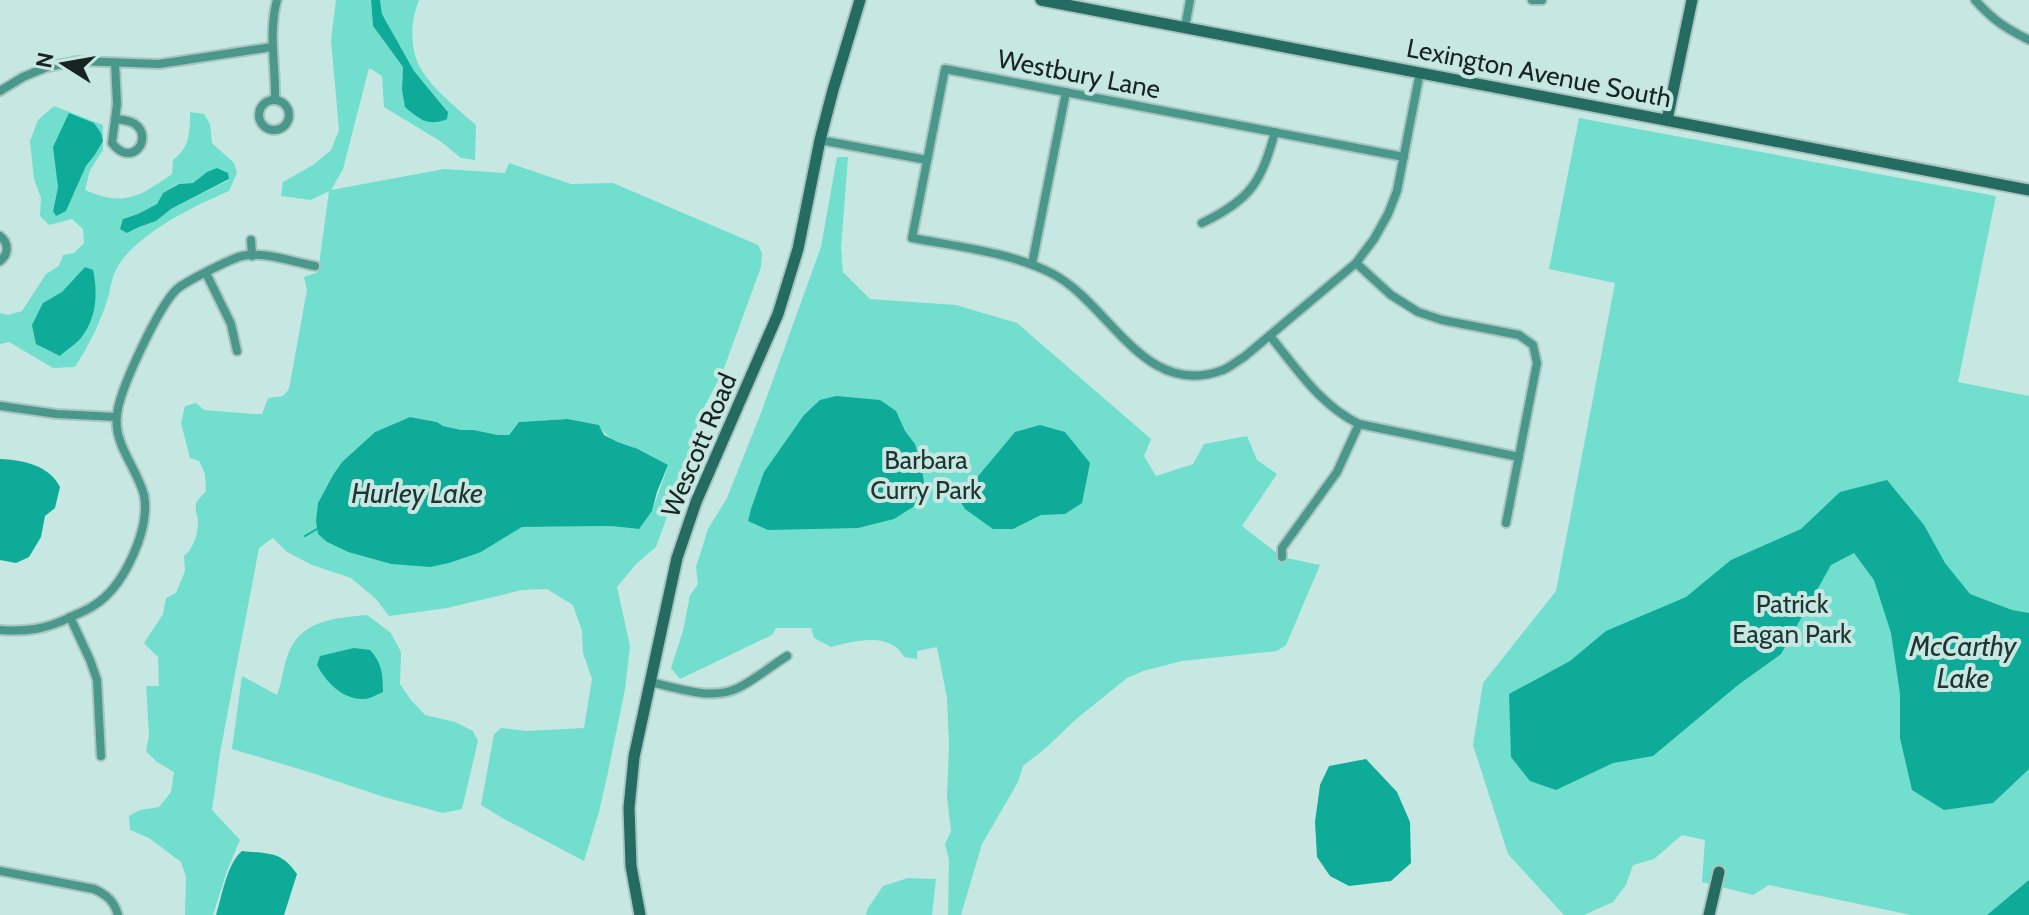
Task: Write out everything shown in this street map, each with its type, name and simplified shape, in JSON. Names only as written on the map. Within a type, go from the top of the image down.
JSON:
[{"type":"street","points":[[275,100],[272,47],[273,11],[277,0]]},
{"type":"street","name":"Wescott Road","points":[[640,915],[631,866],[629,808],[634,757],[677,558],[696,502],[778,314],[798,249],[833,90],[860,0]]},
{"type":"street","name":"Lexington Avenue South","points":[[1041,0],[2029,190]]},
{"type":"street","points":[[1185,27],[1190,0]]},
{"type":"street","points":[[1532,0],[1542,0]]},
{"type":"street","points":[[1667,120],[1692,0]]},
{"type":"street","points":[[1975,0],[2002,27],[2029,40]]},
{"type":"street","points":[[0,91],[47,67],[78,61],[159,64],[272,47]]},
{"type":"street","points":[[115,63],[117,104],[112,131],[112,143],[118,151],[126,154],[135,152],[143,137],[139,128],[132,121],[115,119]]},
{"type":"street","name":"Westbury Lane","points":[[927,160],[945,69],[1404,157]]},
{"type":"street","points":[[820,140],[927,160],[912,238],[1003,255],[1032,264],[1076,290],[1138,354],[1160,368],[1180,374],[1202,375],[1224,369],[1244,357],[1356,263],[1374,239],[1397,191],[1420,72]]},
{"type":"street","points":[[1032,264],[1066,92]]},
{"type":"street","points":[[1202,223],[1227,211],[1246,195],[1266,167],[1275,132]]},
{"type":"street","points":[[0,236],[7,245],[7,252],[0,261]]},
{"type":"street","points":[[251,240],[252,256]]},
{"type":"street","points":[[0,630],[23,632],[50,627],[95,606],[130,565],[140,538],[145,512],[144,494],[120,441],[116,417],[121,396],[160,310],[178,288],[243,256],[260,255],[315,266]]},
{"type":"street","points":[[1356,263],[1391,295],[1418,312],[1442,320],[1519,335],[1533,345],[1537,363],[1506,523]]},
{"type":"street","points":[[206,273],[231,324],[237,351]]},
{"type":"street","points":[[1270,336],[1324,402],[1359,424],[1519,457]]},
{"type":"street","points":[[1,406],[57,414],[116,417]]},
{"type":"street","points":[[1282,557],[1282,548],[1337,472],[1359,424]]},
{"type":"street","points":[[70,617],[97,680],[101,756]]},
{"type":"street","points":[[650,682],[706,694],[724,692],[748,682],[787,656]]},
{"type":"street","points":[[0,871],[94,889],[113,902],[118,915]]},
{"type":"street","points":[[1709,915],[1719,872]]},
{"type":"green space","points":[[336,0],[371,0],[373,26],[403,67],[402,90],[448,111],[414,71],[382,14],[380,0],[419,0],[412,37],[418,64],[434,86],[476,125],[475,160],[461,158],[440,141],[384,107],[382,76],[369,68],[343,169],[331,190],[444,169],[505,173],[509,163],[571,184],[613,183],[758,245],[762,253],[761,267],[723,371],[697,421],[696,437],[656,547],[636,564],[617,587],[630,646],[625,689],[599,812],[584,861],[481,805],[494,734],[501,728],[527,731],[584,728],[592,679],[573,605],[547,589],[522,590],[447,608],[389,616],[376,599],[351,578],[312,565],[287,552],[273,538],[259,548],[212,810],[240,840],[213,915],[185,915],[186,877],[181,862],[149,838],[130,830],[129,816],[140,810],[159,807],[171,792],[174,772],[146,751],[149,736],[146,686],[159,686],[158,657],[144,643],[163,614],[166,598],[176,593],[185,571],[184,556],[193,545],[197,531],[196,504],[206,491],[205,474],[199,461],[190,458],[181,423],[185,406],[196,403],[204,410],[262,414],[268,398],[283,396],[289,389],[307,290],[304,277],[318,272],[329,191],[311,200],[281,196],[283,182],[313,165],[331,150],[339,130],[331,40]],"holes":[[[410,417],[461,430],[509,435],[519,422],[568,419],[599,425],[611,438],[668,466],[652,511],[638,529],[610,526],[522,527],[481,552],[391,564],[348,552],[327,542],[318,503],[342,462],[375,432]]]},
{"type":"green space","points":[[54,106],[103,125],[103,150],[90,170],[85,190],[110,198],[140,194],[172,174],[173,160],[188,139],[190,112],[204,114],[210,124],[212,143],[234,163],[237,173],[229,191],[164,224],[122,260],[114,274],[98,325],[75,367],[53,368],[9,342],[0,344],[0,313],[8,315],[22,311],[46,274],[59,266],[63,255],[74,253],[84,243],[83,229],[72,219],[49,225],[40,216],[41,198],[34,179],[30,141],[38,120]],"holes":[[[94,156],[86,166],[66,211],[53,211],[58,187],[57,167]],[[207,172],[229,180],[171,209],[156,221],[127,233],[123,219],[157,204],[163,193],[178,184],[193,183]]]},
{"type":"green space","name":"Patrick Eagan Park","points":[[1579,118],[1996,196],[1958,382],[2029,396],[2029,915],[1911,915],[1769,885],[1753,895],[1702,882],[1705,840],[1682,835],[1654,859],[1633,865],[1626,885],[1613,902],[1584,915],[1564,915],[1508,854],[1473,745],[1483,683],[1556,591],[1615,283],[1549,269]]},
{"type":"green space","name":"Barbara Curry Park","points":[[837,157],[848,157],[841,248],[843,272],[870,299],[956,305],[1017,323],[1151,439],[1144,456],[1156,476],[1193,464],[1204,444],[1247,436],[1257,460],[1277,474],[1242,526],[1282,557],[1320,565],[1286,645],[1277,651],[1182,661],[1127,678],[1023,766],[1018,782],[982,844],[961,915],[948,915],[949,860],[945,844],[951,831],[947,797],[949,745],[947,698],[937,647],[917,651],[917,659],[904,657],[898,649],[881,641],[860,641],[831,647],[814,638],[811,628],[776,628],[772,635],[680,679],[671,668],[690,595],[698,584],[696,567],[708,529],[727,498],[821,247]]},
{"type":"green space","points":[[367,615],[391,633],[401,652],[400,684],[411,700],[425,715],[455,722],[473,731],[478,741],[462,809],[443,813],[232,749],[242,676],[277,695],[287,657],[300,635],[319,623]]},
{"type":"green space","points":[[908,878],[936,879],[932,915],[866,915],[883,886]]},
{"type":"water","points":[[371,0],[380,0],[382,14],[414,71],[448,112],[447,119],[434,122],[424,120],[405,107],[403,67],[373,26]]},
{"type":"water","points":[[69,113],[94,123],[103,141],[86,166],[66,211],[56,216],[53,211],[58,187],[53,147]]},
{"type":"water","points":[[217,168],[228,173],[229,179],[171,209],[156,221],[127,233],[120,229],[123,219],[157,204],[163,193],[179,184],[193,183]]},
{"type":"water","points":[[85,267],[93,270],[95,279],[93,314],[80,339],[60,356],[36,344],[32,325],[43,303],[62,292]]},
{"type":"water","points":[[836,396],[880,400],[896,411],[915,444],[922,470],[924,482],[913,507],[894,519],[858,528],[768,530],[748,521],[764,472],[804,415],[820,400]]},
{"type":"water","name":"Hurley Lake","points":[[410,417],[461,430],[498,435],[509,435],[519,422],[568,419],[599,425],[604,435],[668,465],[652,511],[639,529],[610,526],[522,527],[481,552],[430,567],[391,564],[348,552],[327,542],[318,534],[316,521],[318,503],[333,475],[342,462],[375,432]]},
{"type":"water","points":[[1040,425],[1065,432],[1090,463],[1082,503],[1065,514],[1041,515],[1013,529],[993,529],[965,509],[959,499],[1015,432]]},
{"type":"water","points":[[0,459],[26,462],[42,469],[60,487],[55,508],[45,516],[41,537],[29,557],[16,563],[0,560]]},
{"type":"water","name":"McCarthy Lake","points":[[1887,480],[1924,525],[1945,563],[1970,594],[2029,613],[2029,769],[1993,803],[1944,810],[1912,790],[1900,738],[1900,694],[1891,633],[1874,580],[1854,553],[1831,565],[1781,654],[1738,685],[1653,756],[1613,763],[1556,790],[1530,781],[1511,757],[1509,694],[1570,661],[1606,631],[1686,597],[1731,560],[1801,529],[1840,492]]},
{"type":"water","points":[[354,648],[370,650],[374,655],[381,670],[383,692],[366,699],[356,699],[342,693],[325,678],[317,665],[320,656]]},
{"type":"water","points":[[1366,759],[1397,792],[1410,822],[1411,863],[1391,881],[1349,886],[1330,876],[1317,857],[1315,822],[1320,785],[1329,766]]},
{"type":"water","points":[[242,851],[280,857],[297,874],[284,915],[216,915],[229,872]]},
{"type":"water","points":[[2029,880],[2029,915],[1987,915]]},
{"type":"waterway","points":[[305,536],[317,529]]}]
